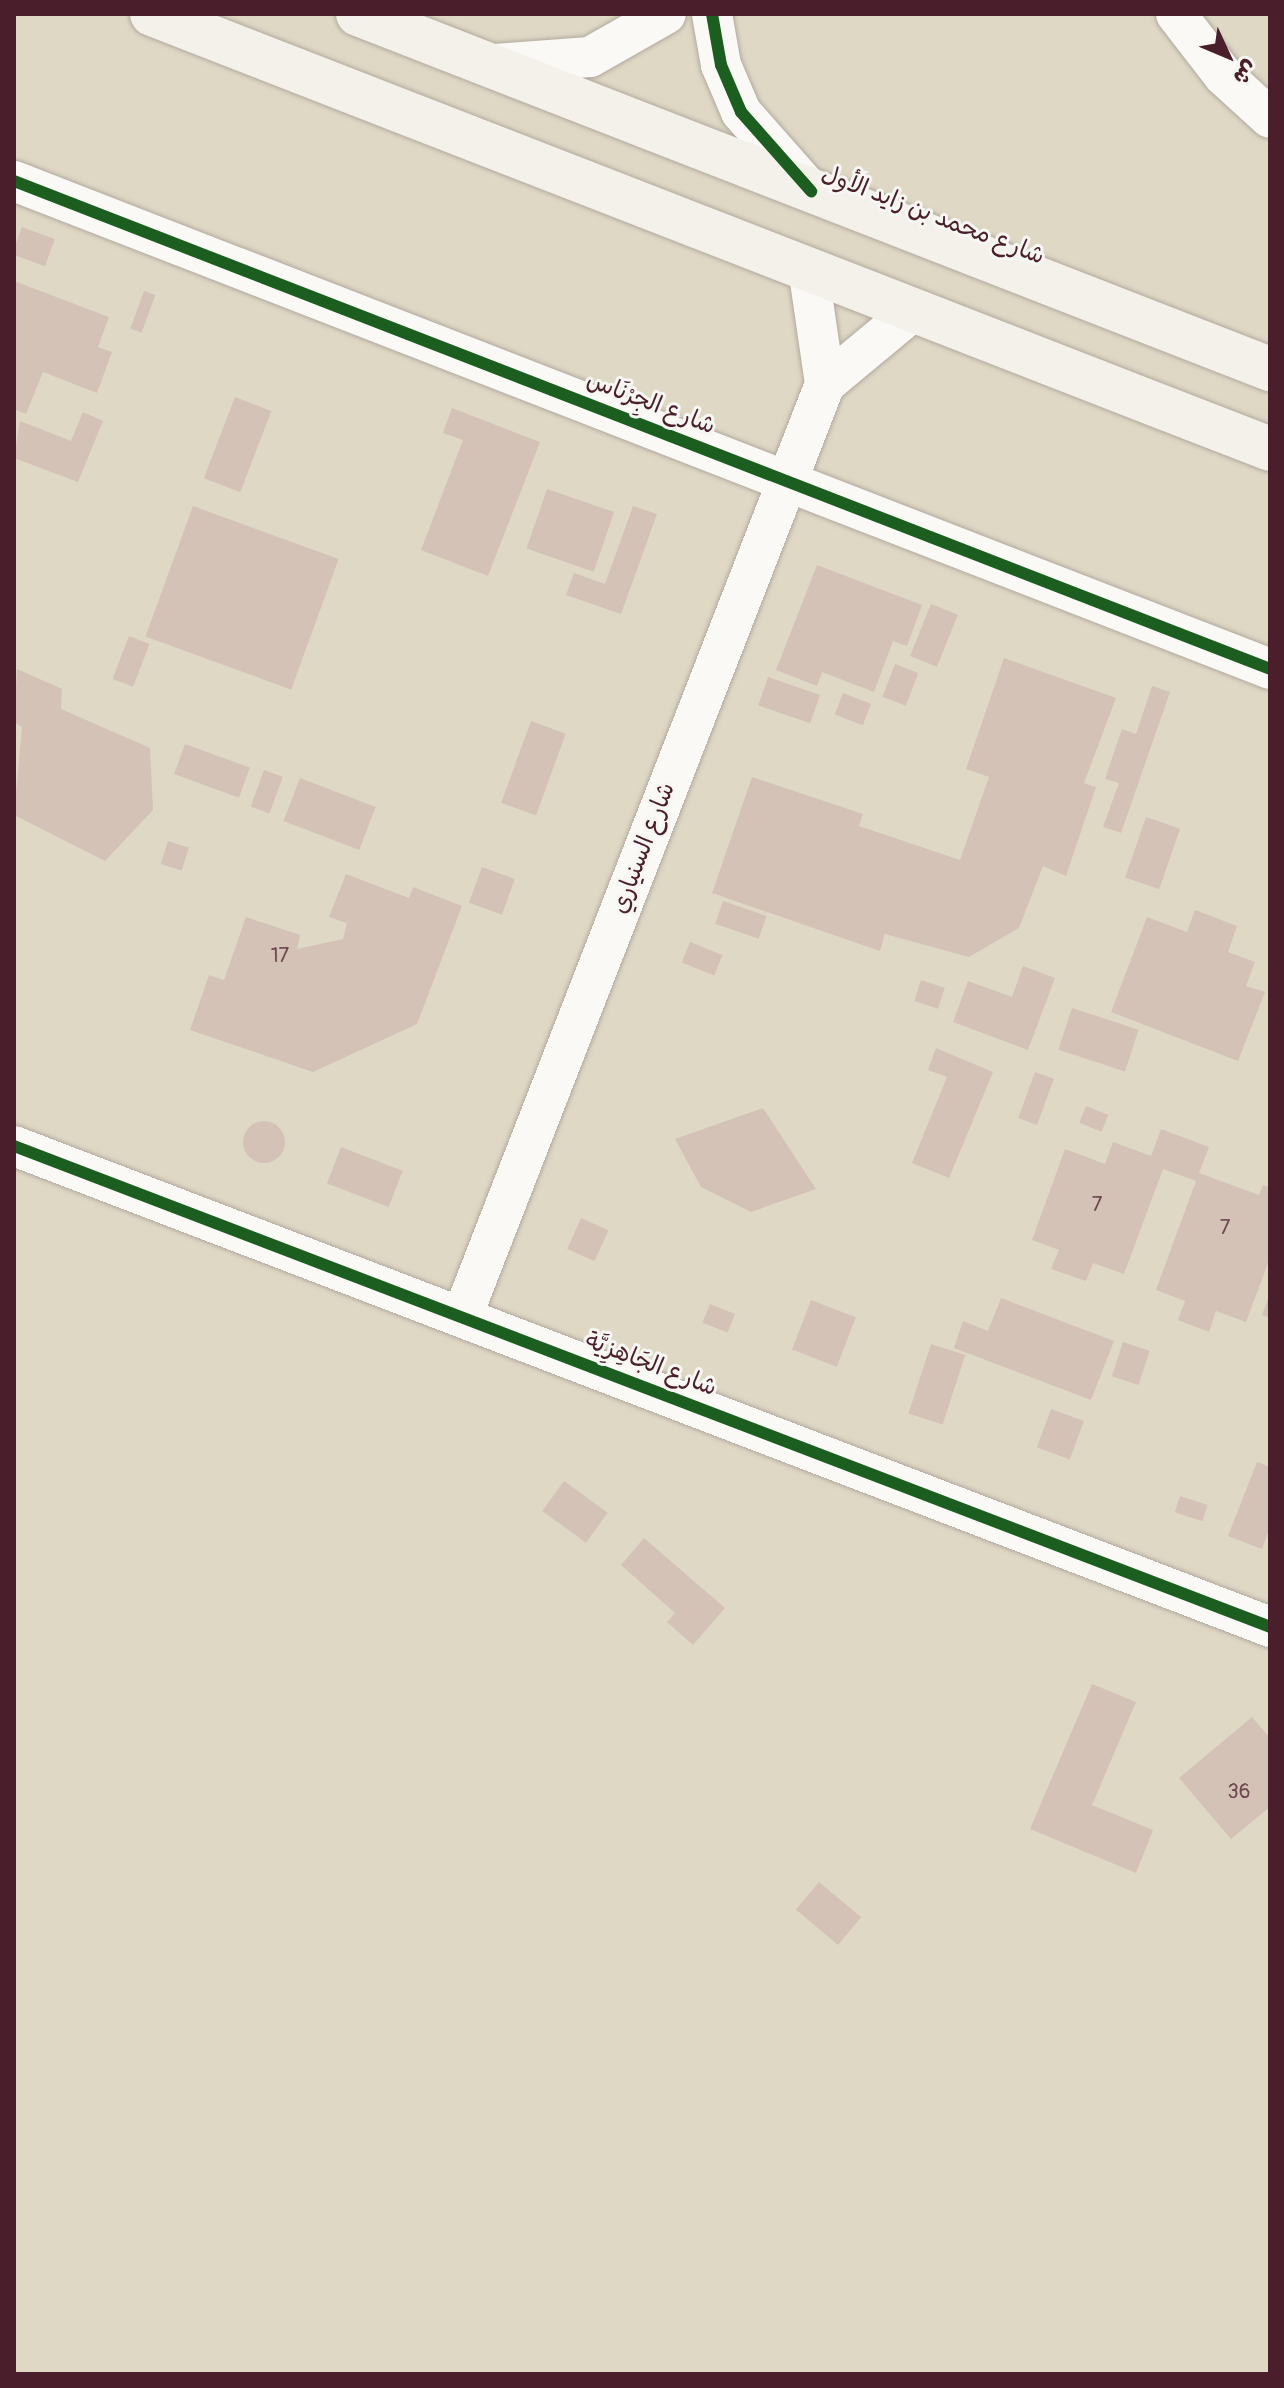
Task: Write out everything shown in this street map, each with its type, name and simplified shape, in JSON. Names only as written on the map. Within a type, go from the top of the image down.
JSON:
[{"type":"main road","points":[[152,14],[809,274],[1270,449]]},
{"type":"main road","name":"شارع محمد بن زايد الأول","points":[[358,14],[1270,369]]},
{"type":"street","points":[[483,63],[537,66],[590,57],[666,14]]},
{"type":"street","points":[[712,14],[721,65],[741,112],[811,191]]},
{"type":"street","points":[[1176,14],[1224,76],[1270,118]]},
{"type":"street","name":"شارع الجِرْنَاس","points":[[14,181],[786,478],[1270,669]]},
{"type":"street","points":[[809,274],[825,384]]},
{"type":"street","name":"شارع السنياري","points":[[463,1314],[825,384],[913,311]]},
{"type":"street","name":"شارع الجَاهِزِيَّة","points":[[14,1146],[463,1314],[1270,1627]]},
{"type":"building","points":[[22,227],[55,239],[45,266],[14,255]]},
{"type":"building","points":[[14,281],[109,317],[98,347],[112,352],[97,393],[43,372],[26,414],[14,409]]},
{"type":"building","points":[[144,291],[155,295],[142,333],[130,329]]},
{"type":"building","points":[[235,397],[271,411],[240,492],[204,478]]},
{"type":"building","points":[[452,408],[540,442],[488,576],[421,550],[463,440],[443,433]]},
{"type":"building","points":[[83,412],[103,421],[78,482],[14,458],[20,421],[71,441]]},
{"type":"building","points":[[547,489],[614,512],[594,572],[526,549]]},
{"type":"building","points":[[193,506],[339,559],[291,690],[145,637]]},
{"type":"building","points":[[633,506],[657,514],[621,614],[566,595],[574,573],[605,584]]},
{"type":"building","points":[[817,565],[922,605],[907,646],[893,641],[874,692],[822,672],[817,686],[776,670]]},
{"type":"building","points":[[931,604],[958,615],[937,667],[910,656]]},
{"type":"building","points":[[129,636],[150,644],[133,687],[113,679]]},
{"type":"building","points":[[1004,658],[1116,698],[1084,783],[1096,787],[1066,876],[1043,866],[1019,928],[969,957],[885,934],[880,951],[712,893],[752,777],[863,814],[859,826],[960,860],[989,777],[966,769]]},
{"type":"building","points":[[895,664],[918,673],[906,706],[882,697]]},
{"type":"building","points":[[17,669],[62,689],[61,709],[150,748],[153,810],[105,861],[14,815],[22,727],[14,722]]},
{"type":"building","points":[[768,677],[820,695],[810,723],[758,705]]},
{"type":"building","points":[[1152,686],[1170,692],[1121,833],[1103,827],[1119,783],[1105,779],[1122,729],[1136,734]]},
{"type":"building","points":[[843,693],[871,704],[863,725],[835,714]]},
{"type":"building","points":[[531,721],[566,734],[536,815],[501,803]]},
{"type":"building","points":[[185,744],[250,768],[239,798],[174,774]]},
{"type":"building","points":[[264,770],[283,777],[269,813],[251,807]]},
{"type":"building","points":[[300,778],[376,807],[359,850],[284,821]]},
{"type":"building","points":[[1146,817],[1180,829],[1159,889],[1125,878]]},
{"type":"building","points":[[168,841],[189,848],[182,871],[161,864]]},
{"type":"building","points":[[482,867],[515,879],[502,915],[469,903]]},
{"type":"building","points":[[346,874],[409,898],[413,887],[462,906],[417,1024],[313,1072],[190,1030],[209,975],[224,980],[246,917],[300,935],[297,949],[343,939],[347,923],[329,917]]},
{"type":"building","points":[[723,901],[766,916],[759,939],[715,924]]},
{"type":"building","points":[[1195,910],[1237,926],[1228,952],[1255,962],[1246,986],[1265,992],[1238,1061],[1111,1012],[1147,917],[1187,932]]},
{"type":"building","points":[[690,942],[722,955],[714,976],[682,962]]},
{"type":"building","points":[[1023,966],[1055,978],[1028,1050],[953,1022],[968,981],[1012,997]]},
{"type":"building","points":[[921,980],[945,988],[938,1009],[914,1001]]},
{"type":"building","points":[[1072,1008],[1139,1030],[1125,1071],[1058,1050]]},
{"type":"building","points":[[936,1048],[993,1072],[949,1178],[912,1163],[947,1077],[928,1070]]},
{"type":"building","points":[[1035,1072],[1054,1079],[1037,1125],[1018,1118]]},
{"type":"building","points":[[1086,1106],[1108,1115],[1102,1132],[1079,1123]]},
{"type":"building","points":[[763,1108],[816,1189],[751,1212],[701,1187],[675,1139]]},
{"type":"building","points":[[264,1121],[279,1127],[285,1142],[279,1157],[264,1163],[249,1157],[243,1142],[249,1127]]},
{"type":"building","points":[[1161,1129],[1209,1147],[1199,1173],[1259,1195],[1263,1185],[1270,1187],[1270,1258],[1246,1322],[1216,1311],[1209,1332],[1178,1320],[1185,1301],[1156,1290],[1196,1181],[1163,1169],[1124,1274],[1093,1263],[1086,1281],[1051,1269],[1059,1250],[1032,1240],[1065,1149],[1105,1164],[1113,1142],[1151,1156]]},
{"type":"building","points":[[341,1147],[403,1171],[389,1207],[327,1183]]},
{"type":"building","points":[[581,1218],[608,1230],[595,1261],[567,1249]]},
{"type":"building","points":[[1270,1294],[1270,1318],[1262,1315]]},
{"type":"building","points":[[1001,1298],[1114,1341],[1091,1400],[954,1348],[963,1321],[988,1331]]},
{"type":"building","points":[[811,1300],[856,1317],[837,1367],[792,1349]]},
{"type":"building","points":[[710,1304],[735,1314],[728,1333],[703,1323]]},
{"type":"building","points":[[1123,1342],[1150,1351],[1139,1385],[1112,1376]]},
{"type":"building","points":[[931,1344],[965,1355],[943,1425],[908,1413]]},
{"type":"building","points":[[1051,1409],[1084,1421],[1070,1459],[1037,1448]]},
{"type":"building","points":[[1257,1462],[1270,1467],[1270,1527],[1262,1549],[1228,1536]]},
{"type":"building","points":[[564,1481],[608,1513],[586,1543],[542,1511]]},
{"type":"building","points":[[1180,1496],[1208,1505],[1202,1521],[1175,1512]]},
{"type":"building","points":[[644,1538],[725,1608],[693,1645],[667,1622],[675,1613],[621,1565]]},
{"type":"building","points":[[1092,1684],[1136,1702],[1092,1805],[1153,1830],[1136,1873],[1030,1829]]},
{"type":"building","points":[[1252,1717],[1270,1738],[1270,1807],[1231,1839],[1179,1778]]},
{"type":"building","points":[[819,1882],[861,1917],[838,1945],[796,1910]]},
{"type":"cycle path","points":[[712,14],[721,65],[741,112],[811,191]]},
{"type":"cycle path","points":[[14,181],[1270,669]]},
{"type":"cycle path","points":[[14,1146],[1270,1627]]}]
